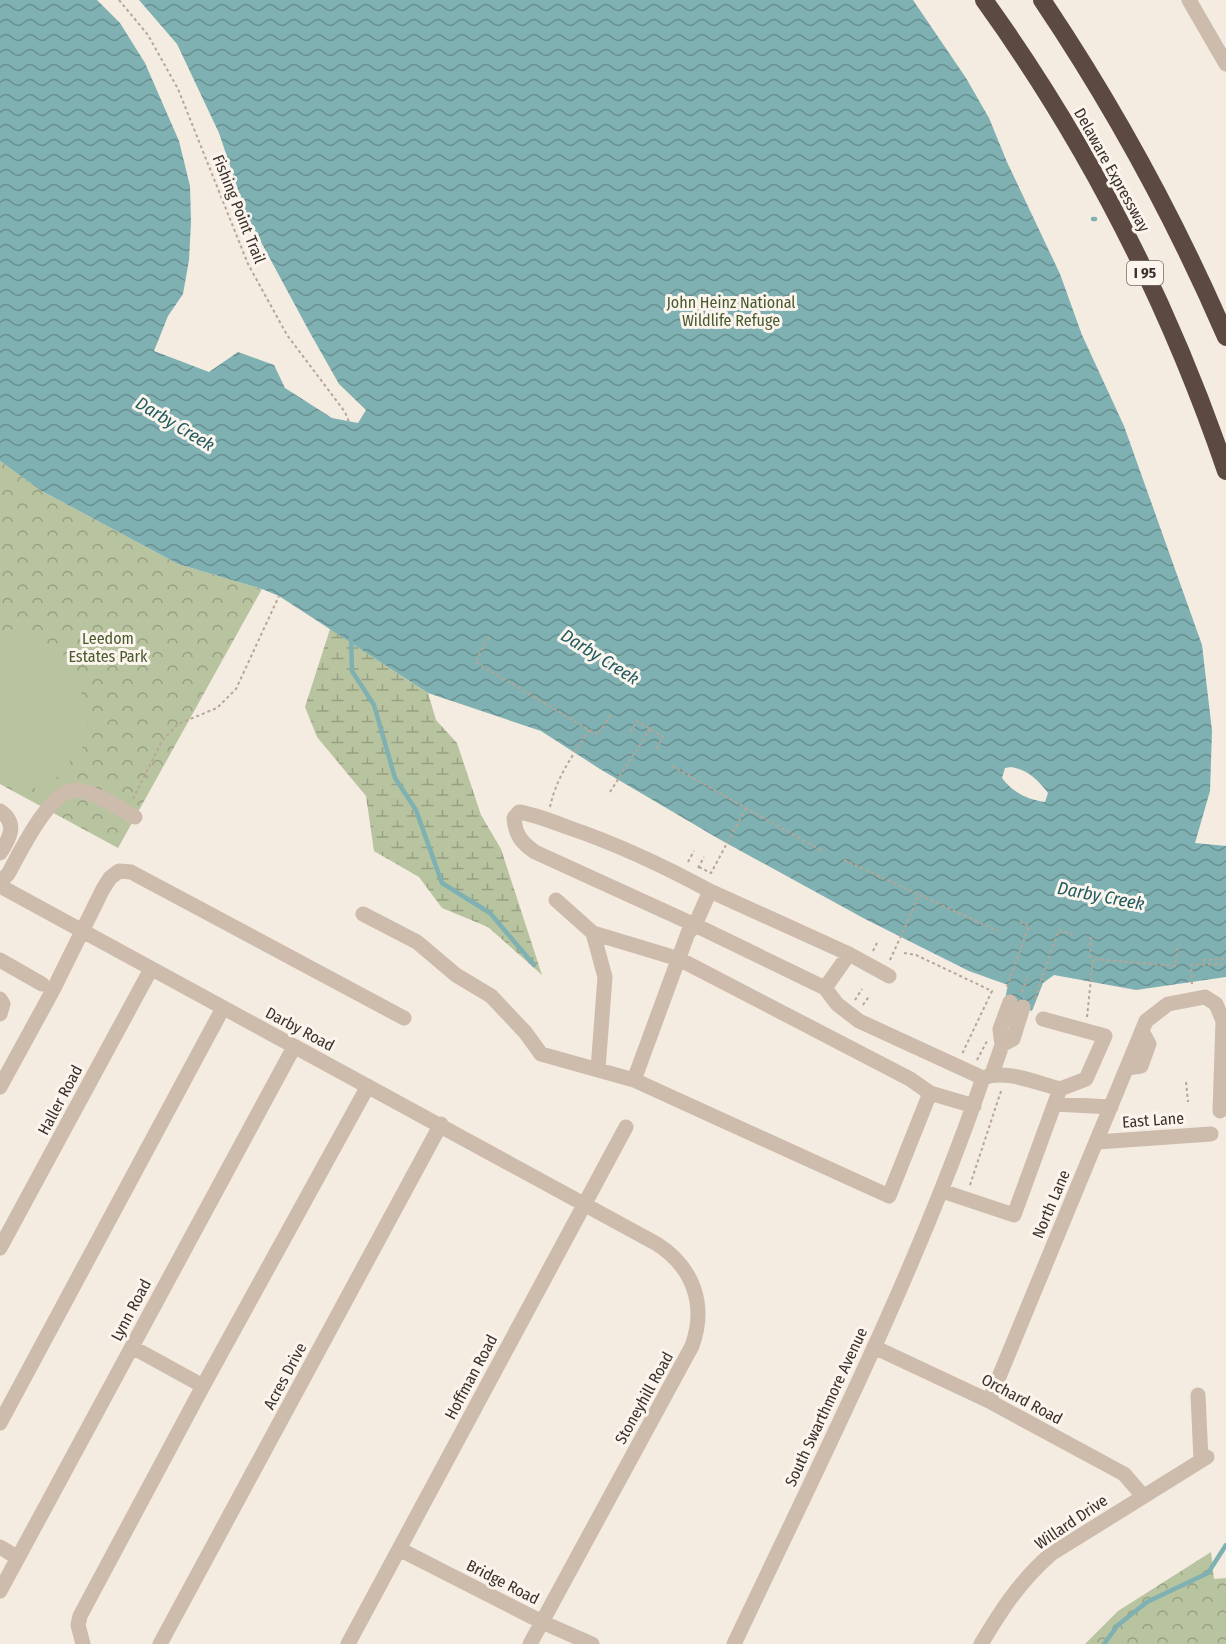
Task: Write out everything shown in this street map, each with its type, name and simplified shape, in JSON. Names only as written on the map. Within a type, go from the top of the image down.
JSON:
[{"type":"highway","name":"Delaware Expressway","points":[[984,0],[1030,67],[1069,132],[1135,252],[1198,393],[1226,471]]},
{"type":"highway","name":"Delaware Expressway","points":[[1042,0],[1084,63],[1139,157],[1187,251],[1226,337]]},
{"type":"street","points":[[1189,0],[1226,64]]},
{"type":"street","points":[[0,884],[50,805],[63,793],[75,790],[88,793],[131,815]]},
{"type":"street","points":[[0,811],[12,826],[11,834],[0,853]]},
{"type":"street","points":[[889,976],[849,954],[589,834],[519,812],[514,818],[514,828],[521,842],[535,852],[695,925],[825,988],[837,1004],[859,1021],[988,1076],[1021,1078],[1058,1096],[1111,1107]]},
{"type":"street","points":[[0,1087],[110,878],[119,871],[131,872],[404,1018]]},
{"type":"street","name":"Darby Road","points":[[0,884],[82,932],[441,1124],[583,1204]]},
{"type":"street","points":[[634,1080],[688,933],[695,925],[710,891]]},
{"type":"street","points":[[556,900],[593,933],[679,959],[910,1079],[930,1093],[974,1106]]},
{"type":"street","points":[[363,914],[417,942],[456,975],[491,996],[525,1032],[541,1054],[634,1080],[889,1196],[930,1093]]},
{"type":"street","points":[[593,933],[605,976],[598,1069]]},
{"type":"street","points":[[825,988],[849,954]]},
{"type":"street","points":[[0,960],[42,984]]},
{"type":"street","name":"Haller Road","points":[[0,1248],[151,969]]},
{"type":"street","points":[[1192,999],[1205,997],[1216,1004],[1223,1021],[1220,1111]]},
{"type":"street","points":[[0,999],[3,1004],[0,1014]]},
{"type":"street","name":"North Lane","points":[[989,1401],[1144,1026],[1168,1004],[1192,999]]},
{"type":"street","name":"South Swarthmore Avenue","points":[[735,1644],[874,1347],[943,1187],[974,1106],[1002,1045],[1012,1039],[1018,1001]]},
{"type":"street","points":[[0,1423],[223,1008]]},
{"type":"street","points":[[943,1187],[1014,1215],[1058,1096],[1086,1079],[1105,1036],[1043,1019]]},
{"type":"street","name":"Lynn Road","points":[[0,1591],[294,1047]]},
{"type":"street","points":[[83,1644],[78,1625],[80,1616],[203,1386],[369,1086]]},
{"type":"street","name":"Acres Drive","points":[[160,1644],[441,1124]]},
{"type":"street","name":"Hoffman Road","points":[[348,1644],[626,1127]]},
{"type":"street","name":"East Lane","points":[[1097,1142],[1211,1134]]},
{"type":"street","name":"Stoneyhill Road","points":[[530,1644],[692,1346],[697,1324],[696,1296],[692,1281],[672,1253],[583,1204]]},
{"type":"street","points":[[132,1347],[203,1386]]},
{"type":"street","name":"Orchard Road","points":[[874,1347],[989,1401],[1124,1474],[1143,1496]]},
{"type":"street","name":"Willard Drive","points":[[981,1644],[1006,1602],[1032,1570],[1051,1554],[1204,1459],[1198,1395]]},
{"type":"street","points":[[0,1547],[18,1558]]},
{"type":"street","name":"Bridge Road","points":[[399,1549],[542,1622],[592,1644]]},
{"type":"path","name":"Fishing Point Trail","points":[[119,0],[148,35],[178,89],[248,264],[287,335],[345,412],[349,422]]},
{"type":"path","points":[[131,815],[162,741],[178,724],[217,708],[236,689],[279,596]]},
{"type":"path","points":[[489,638],[475,662],[598,735],[612,713]]},
{"type":"path","points":[[630,732],[637,721],[663,737],[656,748]]},
{"type":"path","points":[[610,792],[650,729]]},
{"type":"path","points":[[547,820],[553,790],[558,779],[589,730]]},
{"type":"path","points":[[672,766],[822,851]]},
{"type":"path","points":[[699,867],[711,873],[746,808]]},
{"type":"path","points":[[844,860],[998,931]]},
{"type":"path","points":[[894,951],[920,894]]},
{"type":"path","points":[[1017,921],[1029,926],[1018,1001]]},
{"type":"path","points":[[1018,1001],[1059,930],[1074,935]]},
{"type":"path","points":[[1089,1005],[1093,959],[1090,958],[1091,937]]},
{"type":"path","points":[[1093,959],[1175,966],[1178,945]]},
{"type":"path","points":[[904,953],[916,955],[992,991],[962,1054]]},
{"type":"path","points":[[1203,960],[1226,959]]},
{"type":"path","points":[[1192,999],[1191,965],[1226,964]]},
{"type":"path","points":[[977,1061],[990,1034]]},
{"type":"path","points":[[1186,1082],[1188,1102]]},
{"type":"path","points":[[970,1185],[1001,1091]]},
{"type":"green space","name":"Leedom Estates Park","points":[[0,461],[40,490],[178,564],[262,589],[118,848],[0,784]]},
{"type":"green space","points":[[17,624],[70,659],[77,670],[89,731],[85,744],[43,793],[0,768],[0,643]]},
{"type":"green space","points":[[330,629],[428,693],[436,720],[457,743],[481,815],[501,849],[542,975],[488,927],[442,908],[419,877],[374,851],[366,796],[317,737],[305,707]]},
{"type":"green space","points":[[1211,1552],[1214,1579],[1226,1578],[1226,1644],[1085,1644],[1118,1611]]},
{"type":"water","name":"John Heinz National Wildlife Refuge","points":[[0,0],[97,0],[120,23],[145,63],[179,141],[190,186],[189,260],[183,294],[168,316],[154,351],[209,372],[238,352],[274,365],[285,388],[332,418],[358,423],[366,410],[339,384],[247,216],[219,133],[177,44],[139,0],[913,0],[966,78],[989,118],[1007,162],[1060,274],[1082,335],[1124,426],[1202,645],[1212,731],[1210,791],[1195,843],[1226,846],[1226,977],[1136,990],[1054,975],[1043,983],[1032,1011],[1005,999],[1008,985],[969,971],[865,919],[719,839],[600,769],[541,731],[428,693],[279,596],[178,564],[40,490],[0,461]],"holes":[[[1011,767],[1032,776],[1044,788],[1048,793],[1045,802],[1021,794],[1002,778],[1005,768]]]},
{"type":"waterway","points":[[351,637],[352,671],[374,705],[395,778],[416,810],[442,883],[490,913],[534,965]]},
{"type":"waterway","points":[[1104,1644],[1118,1625],[1147,1602],[1208,1573],[1226,1545]]},
{"type":"water label","name":"Darby Creek","points":[[175,424]]},
{"type":"water label","name":"Darby Creek","points":[[600,657]]},
{"type":"water label","name":"Darby Creek","points":[[1101,896]]}]
